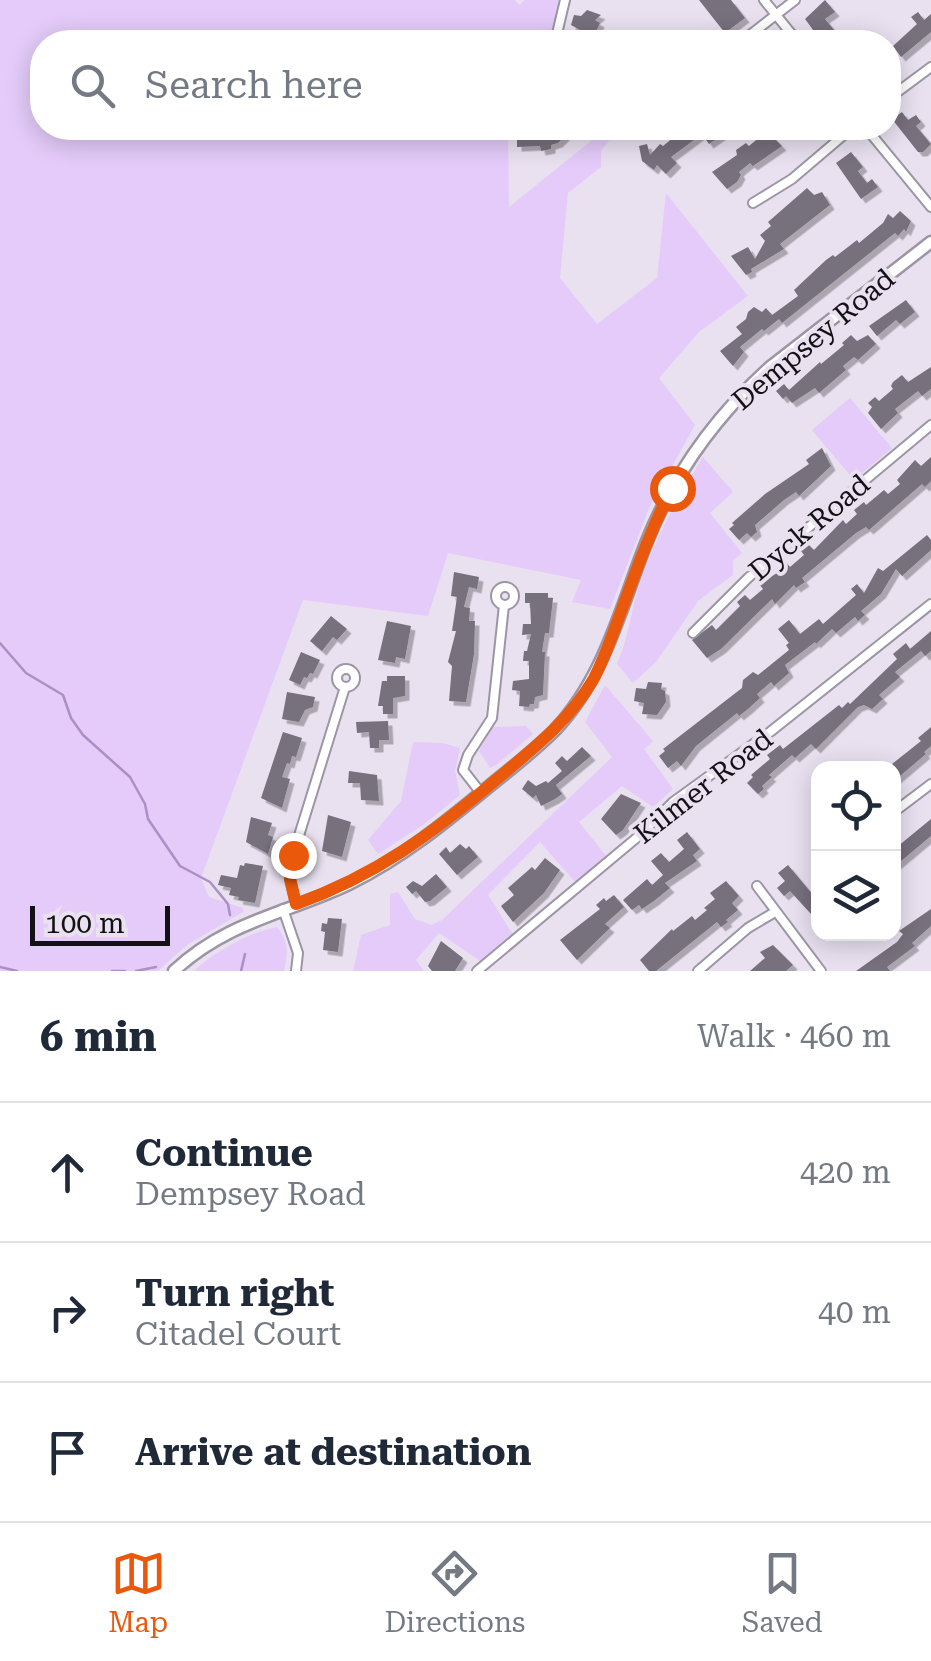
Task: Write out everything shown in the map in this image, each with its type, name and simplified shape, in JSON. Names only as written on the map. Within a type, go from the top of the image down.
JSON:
[{"type":"street","points":[[558,30],[565,0]]},
{"type":"street","points":[[764,0],[788,30]]},
{"type":"street","points":[[757,30],[795,0]]},
{"type":"street","points":[[901,90],[931,67]]},
{"type":"street","points":[[753,204],[792,179],[838,140]]},
{"type":"street","points":[[876,140],[931,207]]},
{"type":"street","name":"Dempsey Road","points":[[174,971],[216,938],[344,886],[389,863],[553,732],[592,680],[661,510],[709,432],[769,368],[931,242]]},
{"type":"street","name":"Dyck Road","points":[[693,634],[748,578],[931,425]]},
{"type":"street","name":"Kilmer Road","points":[[477,971],[640,835],[673,802],[770,732],[931,604]]},
{"type":"street","points":[[481,793],[463,770],[492,718],[504,605]]},
{"type":"street","points":[[296,904],[290,879],[293,855],[345,687]]},
{"type":"street","points":[[901,807],[931,784]]},
{"type":"street","points":[[756,886],[821,971]]},
{"type":"street","points":[[283,910],[298,953],[296,971]]},
{"type":"street","points":[[698,971],[748,928],[776,912]]},
{"type":"shaded area","points":[[0,0],[515,0],[519,5],[525,0],[559,0],[553,30],[30,30],[30,140],[508,140],[509,207],[592,140],[610,140],[601,151],[601,167],[568,193],[560,278],[597,324],[657,278],[666,193],[748,296],[699,332],[659,378],[695,425],[649,508],[610,609],[572,602],[581,580],[448,553],[428,616],[303,600],[201,878],[209,897],[243,908],[243,912],[187,945],[158,971],[0,971]]},
{"type":"shaded area","points":[[850,398],[892,448],[854,480],[812,430]]},
{"type":"shaded area","points":[[703,457],[733,492],[710,513],[742,553],[733,561],[733,575],[698,601],[656,662],[633,683],[617,664],[640,582],[668,518]]},
{"type":"shaded area","points":[[605,685],[653,741],[644,749],[673,789],[653,807],[622,786],[579,822],[607,857],[577,884],[540,842],[488,895],[514,936],[483,963],[439,933],[416,960],[424,971],[353,971],[361,935],[390,925],[390,894],[398,892],[415,919],[431,925],[442,920],[612,757],[585,722]]},
{"type":"shaded area","points":[[526,726],[533,734],[490,768],[479,751],[492,727]]},
{"type":"shaded area","points":[[413,742],[460,748],[455,771],[460,795],[378,854],[368,840],[401,801]]},
{"type":"shaded area","points":[[277,927],[286,948],[284,971],[194,971],[233,944]]},
{"type":"building","points":[[699,0],[731,0],[745,18],[729,30],[723,30]]},
{"type":"building","points":[[825,0],[835,12],[825,19],[834,30],[813,30],[805,19]]},
{"type":"building","points":[[587,10],[601,15],[595,20],[600,23],[597,30],[580,30],[571,25],[574,15],[581,16]]},
{"type":"building","points":[[918,12],[924,20],[931,14],[931,32],[901,57],[901,39],[917,24],[911,17]]},
{"type":"building","points":[[901,113],[908,120],[916,115],[921,122],[916,126],[931,144],[923,152],[918,152],[901,130]]},
{"type":"building","points":[[517,140],[561,140],[551,149],[541,151],[540,146],[517,147]]},
{"type":"building","points":[[670,140],[694,140],[671,157],[677,163],[666,174],[657,165],[654,170],[642,161],[639,146],[647,144],[650,155],[660,144]]},
{"type":"building","points":[[756,140],[776,140],[782,146],[753,166],[750,163],[727,189],[712,172],[737,155],[736,150],[746,143],[749,146]]},
{"type":"building","points":[[851,152],[863,167],[858,171],[867,183],[872,179],[878,187],[861,199],[836,163]]},
{"type":"building","points":[[807,188],[814,195],[822,192],[830,205],[780,244],[784,249],[746,275],[731,256],[748,247],[755,259],[765,241],[760,235],[771,226],[768,222]]},
{"type":"building","points":[[900,211],[911,221],[906,232],[904,229],[898,236],[895,233],[782,323],[779,319],[762,329],[740,347],[744,352],[733,366],[720,351],[742,334],[736,327],[754,307],[762,312],[766,308],[772,315],[798,296],[794,290],[826,260],[857,240],[859,243],[888,214],[893,218]]},
{"type":"building","points":[[906,300],[915,312],[900,324],[896,320],[877,336],[869,326]]},
{"type":"building","points":[[851,335],[857,341],[868,335],[876,344],[858,360],[854,357],[843,366],[846,370],[819,393],[815,388],[792,403],[776,391],[784,384],[789,390]]},
{"type":"building","points":[[931,367],[931,389],[922,396],[918,391],[895,409],[898,413],[881,429],[868,413],[872,407],[868,403],[875,397],[879,401],[902,375],[908,382]]},
{"type":"building","points":[[822,448],[831,466],[799,496],[796,492],[755,525],[757,532],[751,537],[747,533],[739,540],[729,529],[732,523],[809,464],[806,460]]},
{"type":"building","points":[[931,457],[931,481],[925,487],[922,484],[869,530],[866,527],[856,533],[802,578],[805,582],[796,588],[794,585],[775,604],[772,599],[721,649],[707,658],[692,640],[712,625],[716,630],[740,606],[737,602],[745,595],[750,600],[763,589],[759,584],[782,570],[779,567],[786,562],[790,567],[804,555],[801,551],[808,544],[814,550],[843,520],[846,524],[857,514],[854,510],[864,502],[866,505],[884,490],[888,494],[900,484],[897,480],[915,460],[921,466]]},
{"type":"building","points":[[927,535],[931,550],[902,576],[896,569],[881,594],[861,611],[865,615],[858,621],[855,617],[836,633],[832,629],[785,665],[789,673],[774,686],[771,682],[748,709],[739,716],[737,713],[696,746],[681,766],[677,761],[668,768],[659,756],[663,749],[742,688],[743,680],[753,672],[758,675],[789,650],[789,643],[778,629],[789,620],[800,634],[819,619],[823,624],[856,595],[851,589],[857,584],[864,593],[878,568],[883,571]]},
{"type":"building","points":[[454,572],[479,577],[477,589],[469,587],[464,607],[470,608],[469,621],[475,621],[466,702],[449,701],[452,666],[448,662],[456,631],[452,631],[457,597],[451,596]]},
{"type":"building","points":[[525,593],[548,593],[548,598],[553,598],[549,633],[545,633],[542,652],[543,695],[535,697],[529,707],[519,706],[520,691],[512,690],[513,681],[529,679],[529,661],[523,661],[531,634],[522,635],[523,624],[531,624],[530,603],[525,603]]},
{"type":"building","points":[[331,616],[347,629],[337,640],[333,637],[322,651],[310,641]]},
{"type":"building","points":[[387,621],[411,626],[405,659],[396,657],[395,663],[378,660]]},
{"type":"building","points":[[931,631],[931,651],[925,656],[921,651],[895,672],[900,677],[879,695],[883,699],[872,709],[858,707],[816,749],[811,744],[795,758],[792,755],[769,775],[772,777],[758,794],[747,783],[770,759],[767,755],[780,745],[783,749],[839,705],[842,708],[850,704],[897,659],[893,654],[906,643],[910,649]]},
{"type":"building","points":[[301,652],[320,660],[313,674],[304,677],[300,685],[289,680]]},
{"type":"building","points":[[387,676],[405,676],[405,696],[393,698],[393,714],[383,714],[383,706],[378,706],[382,681],[387,681]]},
{"type":"building","points":[[648,682],[662,683],[661,689],[665,691],[666,702],[657,715],[642,714],[644,703],[634,701],[636,688],[646,689]]},
{"type":"building","points":[[287,692],[315,697],[313,707],[305,710],[299,722],[282,719]]},
{"type":"building","points":[[388,721],[389,740],[379,740],[379,748],[370,748],[369,732],[357,733],[356,722]]},
{"type":"building","points":[[931,727],[931,746],[901,775],[901,761],[896,761],[921,741],[918,738]]},
{"type":"building","points":[[283,732],[302,738],[296,757],[292,756],[290,764],[287,763],[282,777],[290,779],[282,808],[261,798]]},
{"type":"building","points":[[582,747],[591,756],[556,785],[562,794],[555,799],[541,806],[536,795],[533,798],[522,789],[528,780],[536,786],[548,783],[562,771],[555,763],[562,756],[567,761]]},
{"type":"building","points":[[349,771],[377,775],[379,801],[361,800],[360,783],[348,783]]},
{"type":"building","points":[[621,794],[641,803],[616,835],[601,819]]},
{"type":"building","points":[[328,815],[351,822],[342,857],[322,851]]},
{"type":"building","points":[[251,817],[272,823],[268,854],[246,842]]},
{"type":"building","points":[[931,819],[931,836],[901,861],[901,844]]},
{"type":"building","points":[[687,832],[700,849],[693,855],[697,861],[665,883],[670,888],[654,901],[632,910],[623,900],[647,879],[652,885],[663,875],[651,861],[661,853],[669,862],[684,849],[677,840]]},
{"type":"building","points":[[460,844],[466,849],[469,846],[478,857],[457,875],[439,854],[446,847],[450,853]]},
{"type":"building","points":[[545,858],[560,870],[544,893],[513,922],[501,906],[514,895],[508,888],[532,867],[535,870]]},
{"type":"building","points":[[240,865],[263,866],[255,903],[238,900],[239,897],[229,895],[231,888],[218,885],[221,875],[237,878]]},
{"type":"building","points":[[788,865],[811,893],[811,914],[790,891],[784,896],[777,888],[785,881],[778,873]]},
{"type":"building","points":[[436,874],[447,887],[430,901],[425,902],[416,891],[412,894],[406,887],[413,881],[422,886]]},
{"type":"building","points":[[726,881],[739,896],[732,903],[738,910],[728,922],[721,927],[717,922],[656,971],[649,971],[640,960],[672,929],[692,916],[695,920],[707,910],[704,908],[715,899],[710,893]]},
{"type":"building","points":[[614,895],[624,907],[605,924],[610,928],[577,960],[560,940],[600,909],[596,905],[604,898],[606,901]]},
{"type":"building","points":[[931,909],[931,926],[912,943],[915,946],[887,967],[890,971],[856,971],[901,941],[901,930]]},
{"type":"building","points":[[328,918],[342,919],[338,952],[323,950],[322,923],[327,924]]},
{"type":"building","points":[[441,941],[463,958],[455,971],[432,971],[428,966]]},
{"type":"building","points":[[773,945],[793,965],[786,971],[750,971],[765,958],[760,952]]},
{"type":"waterway","points":[[0,643],[26,673],[63,695],[71,718],[83,735],[130,777],[145,804],[148,819],[180,866],[210,882],[228,904],[230,915]]},
{"type":"waterway","points":[[241,971],[245,954]]},
{"type":"waterway","points":[[0,967],[17,971]]},
{"type":"waterway","points":[[136,971],[156,967]]},
{"type":"waterway","points":[[112,971],[125,971]]},
{"type":"route","points":[[293,855],[290,879],[296,904],[344,886],[389,863],[425,838],[553,732],[600,666],[648,539],[672,488]]}]
